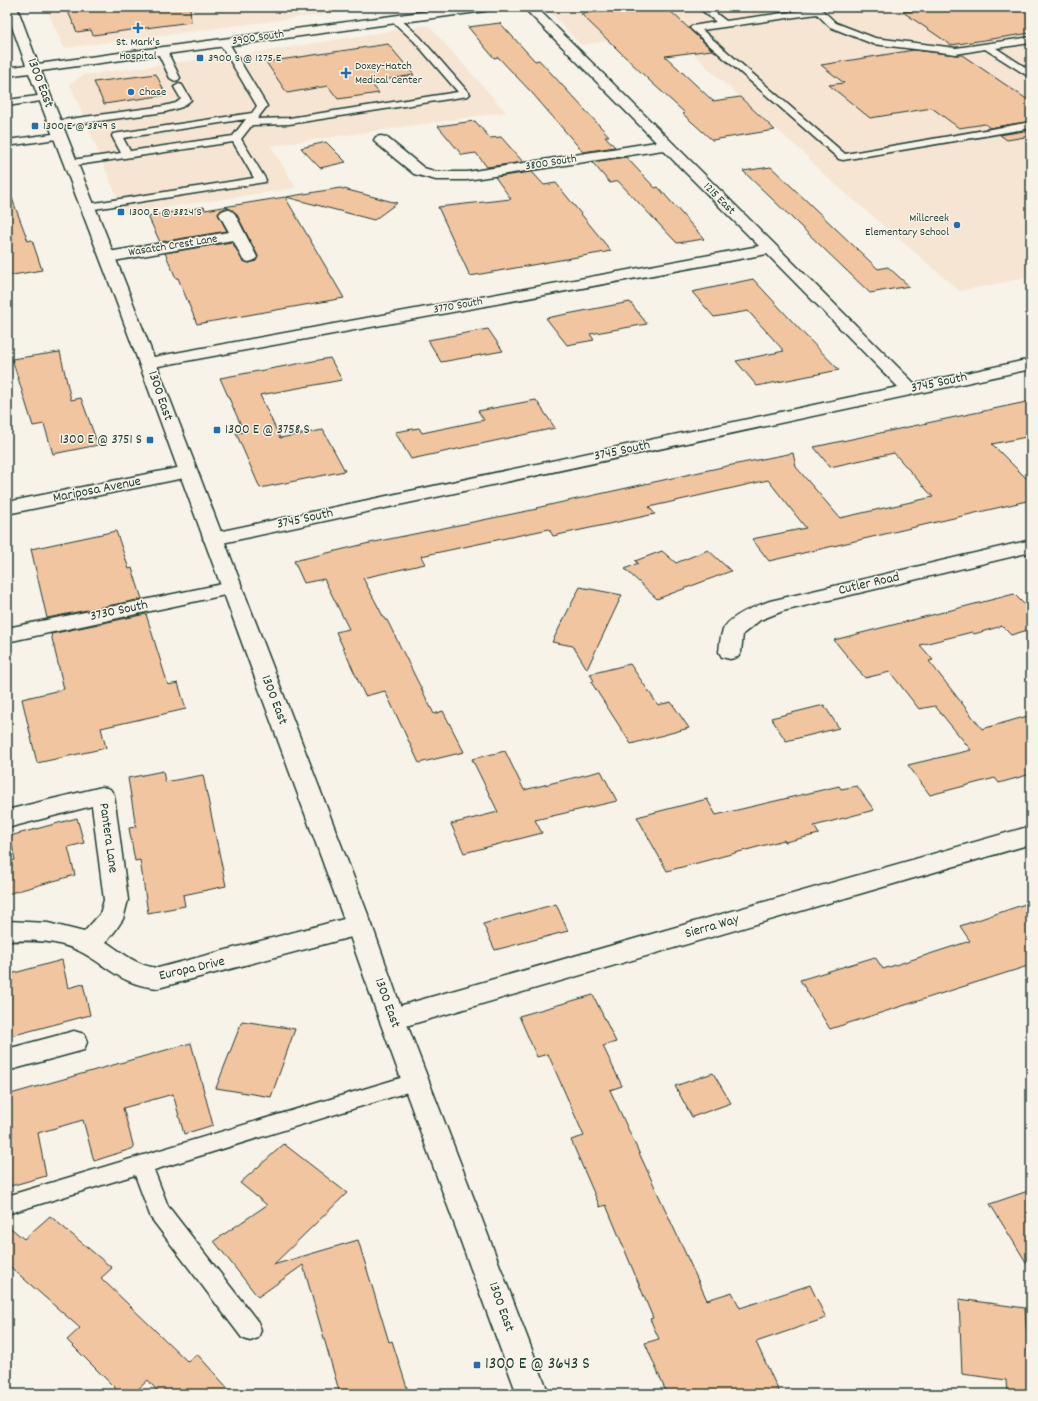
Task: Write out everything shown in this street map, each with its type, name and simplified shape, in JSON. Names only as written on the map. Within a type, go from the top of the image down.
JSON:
[{"type":"street","name":"1300 East","points":[[11,7],[148,363],[187,472],[359,925],[392,1018],[417,1081],[533,1394]]},
{"type":"street","name":"3900 South","points":[[7,72],[395,19],[455,9],[485,7]]},
{"type":"street","name":"1215 East","points":[[529,7],[910,389]]},
{"type":"street","name":"3800 South","points":[[381,140],[419,171],[436,176],[467,176],[666,145]]},
{"type":"street","name":"Wasatch Crest Lane","points":[[227,214],[249,257]]},
{"type":"street","name":"Wasatch Crest Lane","points":[[108,257],[238,235]]},
{"type":"street","name":"3770 South","points":[[148,363],[769,249]]},
{"type":"street","name":"3745 South","points":[[213,539],[1031,364]]},
{"type":"street","name":"Mariposa Avenue","points":[[7,508],[187,472]]},
{"type":"street","name":"Cutler Road","points":[[730,652],[733,631],[753,615],[777,606],[1031,546]]},
{"type":"street","name":"3730 South","points":[[7,635],[232,588]]},
{"type":"street","name":"Pantera Lane","points":[[7,819],[102,795],[116,908],[107,925],[88,944]]},
{"type":"street","name":"Sierra Way","points":[[392,1018],[1031,835]]},
{"type":"street","name":"Europa Drive","points":[[7,931],[24,930],[64,936],[88,944],[141,977],[158,978],[359,925]]},
{"type":"street","points":[[7,1060],[74,1042]]},
{"type":"lane","points":[[702,7],[723,23]]},
{"type":"lane","points":[[1031,41],[956,51],[873,41],[833,25],[817,9],[695,28],[843,157],[1031,125]]},
{"type":"lane","points":[[127,155],[117,136],[252,119],[289,121],[465,94],[417,39],[395,19]]},
{"type":"lane","points":[[71,163],[236,139],[262,106],[224,42]]},
{"type":"lane","points":[[988,47],[1031,75]]},
{"type":"lane","points":[[7,143],[58,130],[166,109],[179,105],[186,100],[162,51]]},
{"type":"lane","points":[[7,103],[45,98]]},
{"type":"lane","points":[[88,207],[261,180],[236,139]]},
{"type":"lane","points":[[7,1205],[417,1081]]},
{"type":"lane","points":[[142,1165],[159,1211],[250,1330]]},
{"type":"shaded area","name":"St. Mark's Hospital","points":[[46,7],[379,7],[64,48]]},
{"type":"shaded area","points":[[1031,7],[1031,277],[960,291],[822,173],[806,155],[715,75],[672,32],[581,45],[546,8]]},
{"type":"shaded area","points":[[428,25],[506,112],[271,146],[296,188],[124,214],[70,84],[83,75],[272,50]]},
{"type":"building","points":[[66,7],[190,7],[191,22],[93,35],[91,30],[77,32]]},
{"type":"building","points":[[603,7],[666,7],[712,50],[665,56],[713,101],[740,97],[775,130],[712,140],[683,114],[685,113],[581,14],[607,10]]},
{"type":"building","points":[[940,7],[1031,7],[1031,33],[951,45],[903,12]]},
{"type":"building","points":[[500,23],[535,61],[539,60],[609,136],[605,136],[615,147],[583,152],[533,94],[498,57],[494,58],[468,27]]},
{"type":"building","points":[[388,44],[414,75],[370,82],[379,93],[338,99],[328,86],[287,93],[266,62]]},
{"type":"building","points":[[914,50],[962,55],[1031,102],[1031,121],[990,128],[985,124],[959,128],[932,108],[870,118],[829,85],[844,83],[821,65]]},
{"type":"building","name":"Chase","points":[[156,74],[166,95],[104,104],[94,82]]},
{"type":"building","points":[[475,121],[490,138],[501,137],[523,162],[487,167],[476,153],[462,155],[438,126]]},
{"type":"building","points":[[1031,130],[1031,136],[1007,140],[1000,135]]},
{"type":"building","points":[[326,142],[346,162],[320,168],[301,148]]},
{"type":"building","points":[[626,157],[655,188],[658,187],[704,239],[677,243],[618,181],[610,183],[592,162]]},
{"type":"building","points":[[771,167],[878,269],[888,267],[909,286],[870,293],[743,171]]},
{"type":"building","points":[[532,172],[544,185],[556,183],[611,251],[470,276],[438,207],[511,199],[495,177]]},
{"type":"building","points":[[340,188],[397,203],[374,220],[286,197]]},
{"type":"building","points":[[7,193],[10,193],[28,241],[32,240],[42,270],[7,276]]},
{"type":"building","points":[[285,197],[344,298],[197,324],[178,278],[176,278],[165,253],[232,242],[243,261],[249,263],[256,261],[258,256],[236,213],[228,208],[221,210],[218,214],[227,231],[160,242],[148,216],[204,207],[205,210]]},
{"type":"building","points":[[753,279],[839,370],[757,386],[736,361],[784,351],[748,311],[714,317],[692,292]]},
{"type":"building","points":[[630,302],[647,324],[590,334],[594,340],[567,345],[546,318]]},
{"type":"building","points":[[488,329],[503,351],[441,362],[428,340]]},
{"type":"building","points":[[60,352],[71,400],[81,398],[98,445],[53,454],[44,424],[33,426],[12,359]]},
{"type":"building","points":[[330,358],[342,380],[260,395],[280,438],[323,430],[345,471],[260,488],[236,433],[244,432],[220,378]]},
{"type":"building","points":[[536,400],[555,428],[411,459],[395,432],[419,428],[422,433],[484,420],[478,411]]},
{"type":"building","points":[[1031,401],[1031,436],[992,444],[1031,483],[1031,500],[769,561],[752,539],[806,528],[768,480],[649,507],[655,514],[553,536],[549,529],[421,556],[425,564],[363,578],[385,620],[387,620],[434,714],[443,711],[464,752],[419,763],[385,691],[365,696],[336,632],[349,629],[324,579],[304,583],[294,561],[365,544],[537,509],[536,508],[793,453],[796,467],[840,518],[933,497],[894,453],[830,467],[814,447]]},
{"type":"building","points":[[116,531],[129,569],[132,568],[142,599],[47,618],[31,549]]},
{"type":"building","points":[[708,550],[731,571],[657,599],[625,569],[638,563],[635,561],[662,551],[676,563]]},
{"type":"building","points":[[580,587],[622,595],[587,669],[573,646],[552,642]]},
{"type":"building","points":[[1014,594],[1031,611],[1031,629],[1011,635],[1002,626],[974,634],[972,632],[920,645],[933,660],[929,661],[982,729],[1031,715],[1031,774],[999,783],[995,778],[930,795],[908,765],[971,750],[935,706],[919,709],[890,672],[865,678],[834,640]]},
{"type":"building","points":[[146,614],[168,685],[178,683],[186,709],[101,728],[106,748],[37,763],[22,699],[64,689],[51,634]]},
{"type":"building","points":[[630,664],[658,705],[671,702],[689,728],[631,744],[591,682],[594,681],[590,674]]},
{"type":"building","points":[[824,705],[839,728],[786,741],[771,718]]},
{"type":"building","points":[[505,751],[524,790],[601,771],[617,801],[535,820],[542,833],[464,853],[451,824],[498,812],[472,759]]},
{"type":"building","points":[[163,771],[165,782],[203,775],[226,886],[183,895],[185,906],[148,913],[140,860],[135,861],[129,828],[136,827],[128,778]]},
{"type":"building","points":[[839,786],[841,789],[857,786],[874,810],[814,826],[819,834],[785,842],[784,840],[667,871],[637,817],[707,799],[716,815]]},
{"type":"building","points":[[77,818],[84,843],[68,847],[75,875],[7,894],[7,862],[15,860],[10,836]]},
{"type":"building","points":[[1031,902],[1031,965],[830,1029],[800,980],[875,957],[883,969],[970,941],[960,926]]},
{"type":"building","points":[[556,904],[568,931],[495,950],[483,924]]},
{"type":"building","points":[[62,960],[68,988],[83,984],[90,1015],[7,1037],[7,975]]},
{"type":"building","points":[[593,995],[616,1042],[603,1046],[622,1086],[610,1090],[707,1300],[732,1292],[740,1308],[810,1285],[826,1318],[756,1342],[780,1394],[667,1394],[645,1343],[659,1339],[650,1319],[653,1318],[606,1205],[600,1207],[571,1140],[584,1136],[548,1054],[537,1057],[519,1016]]},
{"type":"building","points":[[242,1021],[295,1029],[271,1097],[216,1088]]},
{"type":"building","points":[[191,1043],[213,1125],[184,1134],[173,1094],[123,1108],[134,1148],[94,1161],[83,1120],[38,1133],[46,1176],[7,1187],[7,1151],[11,1150],[7,1125],[7,1095]]},
{"type":"building","points":[[713,1073],[731,1103],[692,1117],[675,1086]]},
{"type":"building","points":[[284,1144],[347,1193],[273,1265],[358,1240],[389,1342],[392,1341],[409,1394],[340,1394],[303,1265],[258,1297],[214,1241],[267,1205],[240,1183]]},
{"type":"building","points":[[1031,1190],[1031,1270],[990,1204]]},
{"type":"building","points":[[50,1216],[112,1268],[101,1278],[188,1362],[197,1354],[233,1394],[160,1394],[148,1380],[133,1394],[121,1394],[67,1340],[80,1328],[7,1264],[7,1225],[24,1239]]},
{"type":"building","points":[[959,1299],[1025,1308],[1031,1394],[1007,1394],[1006,1380],[962,1374]]},
{"type":"place","name":"St. Mark's Hospital","points":[[138,28]]},
{"type":"place","name":"3900 S @ 1275 E","points":[[200,58]]},
{"type":"place","name":"Doxey-Hatch Medical Center","points":[[346,73]]},
{"type":"place","name":"Chase","points":[[131,92]]},
{"type":"place","name":"1300 E @ 3849 S","points":[[35,126]]},
{"type":"place","name":"1300 E @ 3824 S","points":[[121,212]]},
{"type":"place","name":"Millcreek Elementary School","points":[[957,225]]},
{"type":"place","name":"1300 E @ 3758 S","points":[[217,430]]},
{"type":"place","name":"1300 E @ 3751 S","points":[[150,440]]},
{"type":"place","name":"1300 E @ 3643 S","points":[[477,1365]]}]
